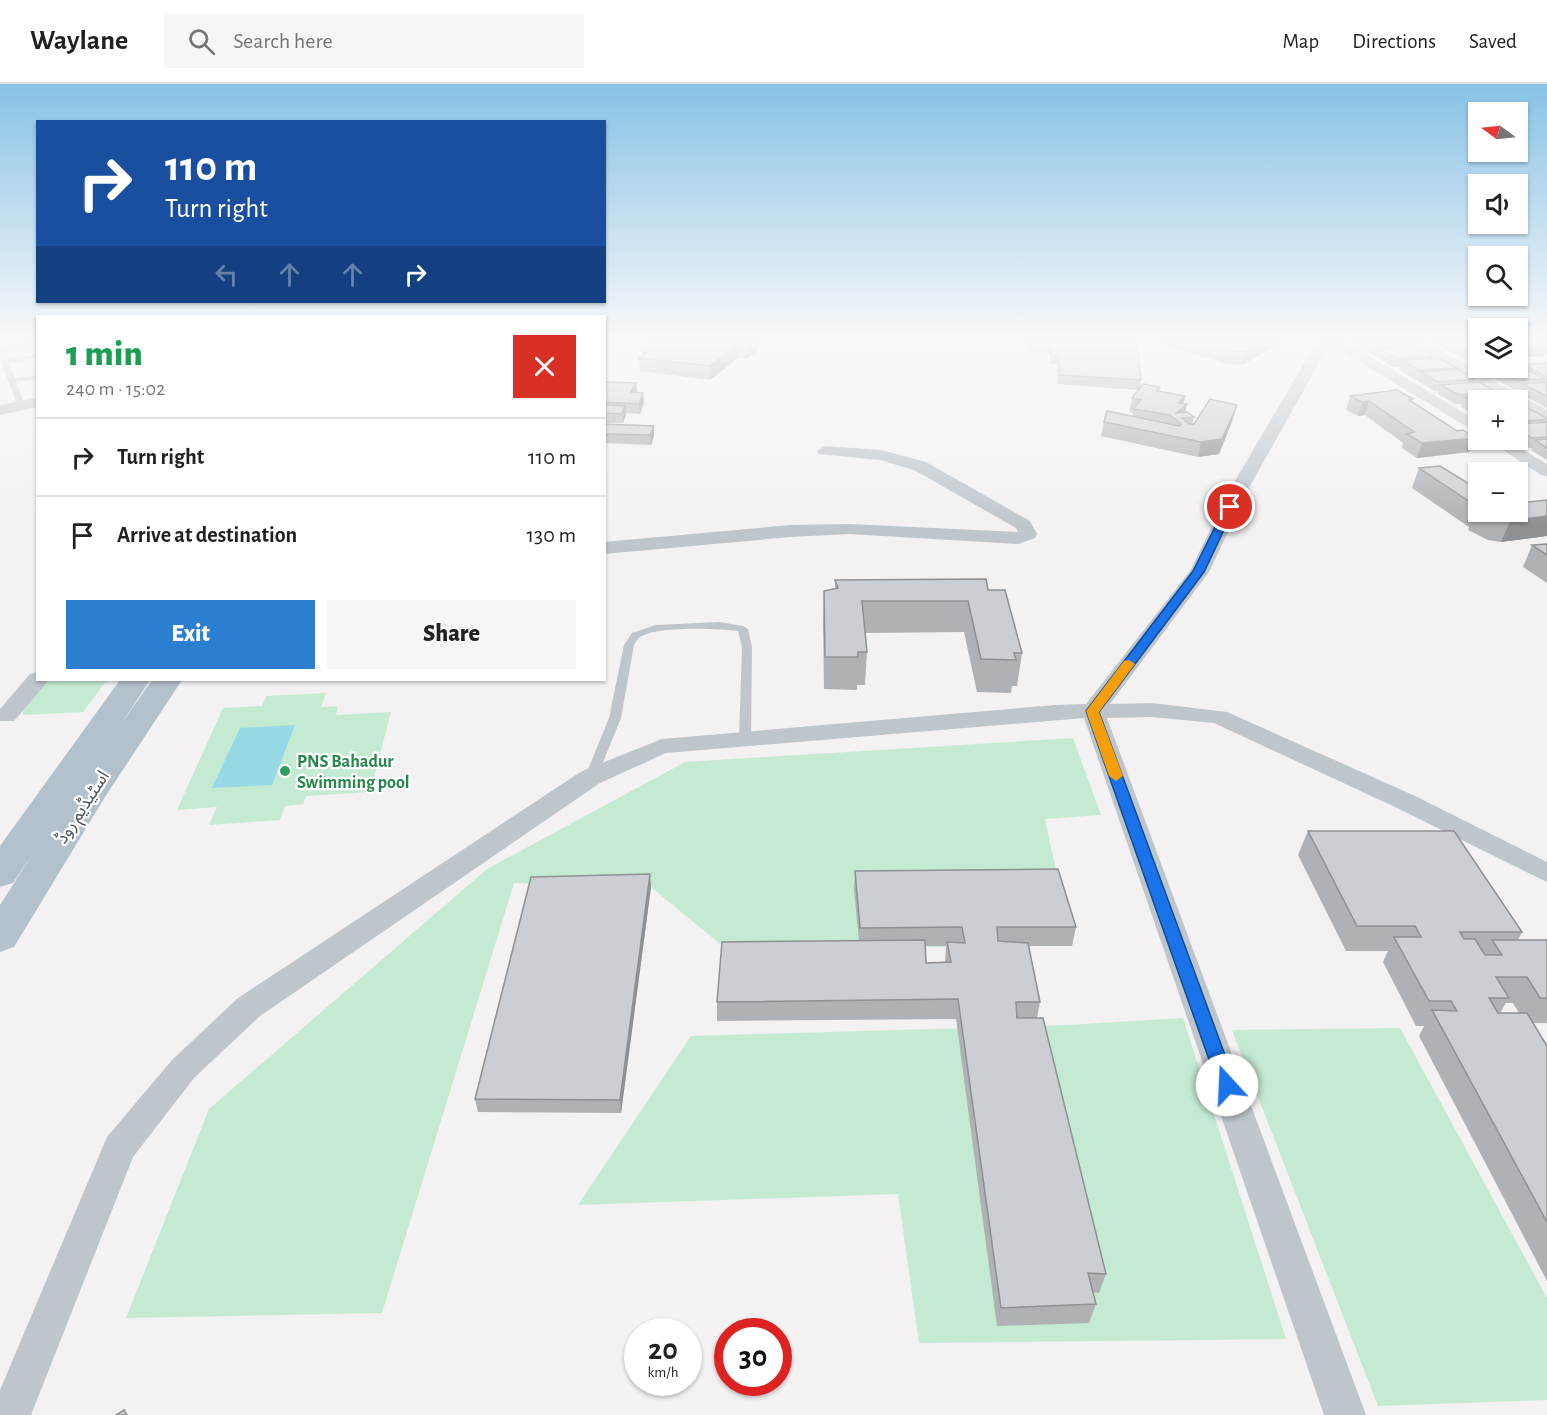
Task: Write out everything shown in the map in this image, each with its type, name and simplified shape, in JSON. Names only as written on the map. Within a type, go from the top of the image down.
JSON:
[{"type":"main road","name":"اسٹیڈیم روڈ","points":[[0,874],[134,681]]},
{"type":"main road","name":"اسٹیڈیم روڈ","points":[[0,937],[89,794],[166,681]]},
{"type":"street","points":[[0,410],[32,403]]},
{"type":"street","points":[[1093,711],[1199,572],[1241,486],[1288,403]]},
{"type":"street","points":[[1437,403],[1468,422]]},
{"type":"street","points":[[1524,403],[1547,416]]},
{"type":"street","points":[[1512,450],[1547,471]]},
{"type":"street","points":[[606,548],[790,531],[849,528],[1018,538],[1028,534],[1024,525],[920,466],[881,455],[825,451]]},
{"type":"street","points":[[3,719],[36,681]]},
{"type":"street","points":[[10,1415],[119,1148],[183,1069],[249,1007],[591,777],[662,746],[1056,712],[1152,710],[1219,717],[1404,801],[1547,873]]},
{"type":"street","points":[[1093,711],[1346,1415]]},
{"type":"lane","points":[[591,777],[615,718],[629,645],[636,635],[656,628],[719,625],[742,629],[747,647],[745,738]]},
{"type":"green space","points":[[49,681],[106,681],[83,712],[23,715],[23,710]]},
{"type":"green space","name":"PNS Bahadur Swimming pool","points":[[326,693],[321,707],[338,706],[336,715],[391,712],[370,792],[306,796],[303,804],[285,806],[280,820],[209,825],[217,807],[177,810],[223,708],[262,706],[266,696]]},
{"type":"green space","points":[[1073,738],[1101,815],[1045,819],[1072,946],[725,948],[651,887],[514,883],[382,1313],[126,1318],[209,1109],[487,869],[685,762]]},
{"type":"green space","points":[[1183,1018],[1286,1339],[919,1343],[898,1194],[578,1205],[691,1036],[1067,1025]]},
{"type":"green space","points":[[1400,1028],[1547,1298],[1547,1400],[1378,1406],[1232,1030]]},
{"type":"water","points":[[295,725],[272,785],[212,788],[240,728]]},
{"type":"building","points":[[1138,403],[1187,404],[1176,413],[1187,412],[1194,417],[1182,418],[1189,424],[1194,424],[1207,403],[1237,405],[1222,439],[1201,442],[1104,422],[1107,411],[1179,426],[1181,424],[1170,415],[1133,409]]},
{"type":"building","points":[[1372,403],[1414,403],[1457,431],[1463,430],[1468,433],[1468,439],[1422,443],[1407,434],[1414,432]]},
{"type":"building","points":[[606,405],[625,406],[622,414],[606,413]]},
{"type":"building","points":[[1528,408],[1547,418],[1528,421]]},
{"type":"building","points":[[1547,422],[1547,437],[1532,438],[1528,436],[1528,423]]},
{"type":"building","points":[[606,424],[654,426],[650,435],[606,434]]},
{"type":"building","points":[[1547,439],[1547,448],[1535,440]]},
{"type":"building","points":[[1440,466],[1468,483],[1468,501],[1419,468]]},
{"type":"building","points":[[1547,500],[1547,516],[1528,519],[1528,502]]},
{"type":"building","points":[[1547,544],[1547,555],[1532,545]]},
{"type":"building","points":[[986,579],[988,590],[1005,590],[1022,653],[1014,653],[1016,660],[981,659],[968,601],[862,601],[867,652],[858,652],[858,657],[825,657],[824,591],[838,588],[835,580]]},
{"type":"building","points":[[1308,831],[1454,831],[1522,932],[1460,932],[1464,939],[1475,939],[1485,955],[1502,955],[1492,940],[1547,940],[1547,998],[1540,998],[1527,977],[1496,977],[1509,998],[1489,998],[1498,1013],[1527,1013],[1547,1046],[1547,1222],[1432,1010],[1457,1011],[1451,1001],[1429,1001],[1394,937],[1421,937],[1415,926],[1357,926]]},
{"type":"building","points":[[1058,869],[1076,927],[997,927],[998,941],[1028,943],[1040,1002],[1016,1002],[1017,1018],[1043,1018],[1106,1274],[1088,1273],[1096,1304],[1001,1308],[958,999],[717,1002],[722,942],[925,940],[926,963],[951,962],[947,942],[965,943],[962,927],[860,928],[855,871]]},
{"type":"building","points":[[650,874],[620,1100],[475,1099],[531,877]]},
{"type":"building","points":[[124,1410],[127,1415],[116,1415]]},
{"type":"slow traffic","points":[[1116,776],[1093,711],[1129,664]]},
{"type":"place","name":"PNS Bahadur Swimming pool","points":[[285,771]]},
{"type":"route","points":[[1227,1085],[1093,711],[1199,572],[1230,507]]}]
